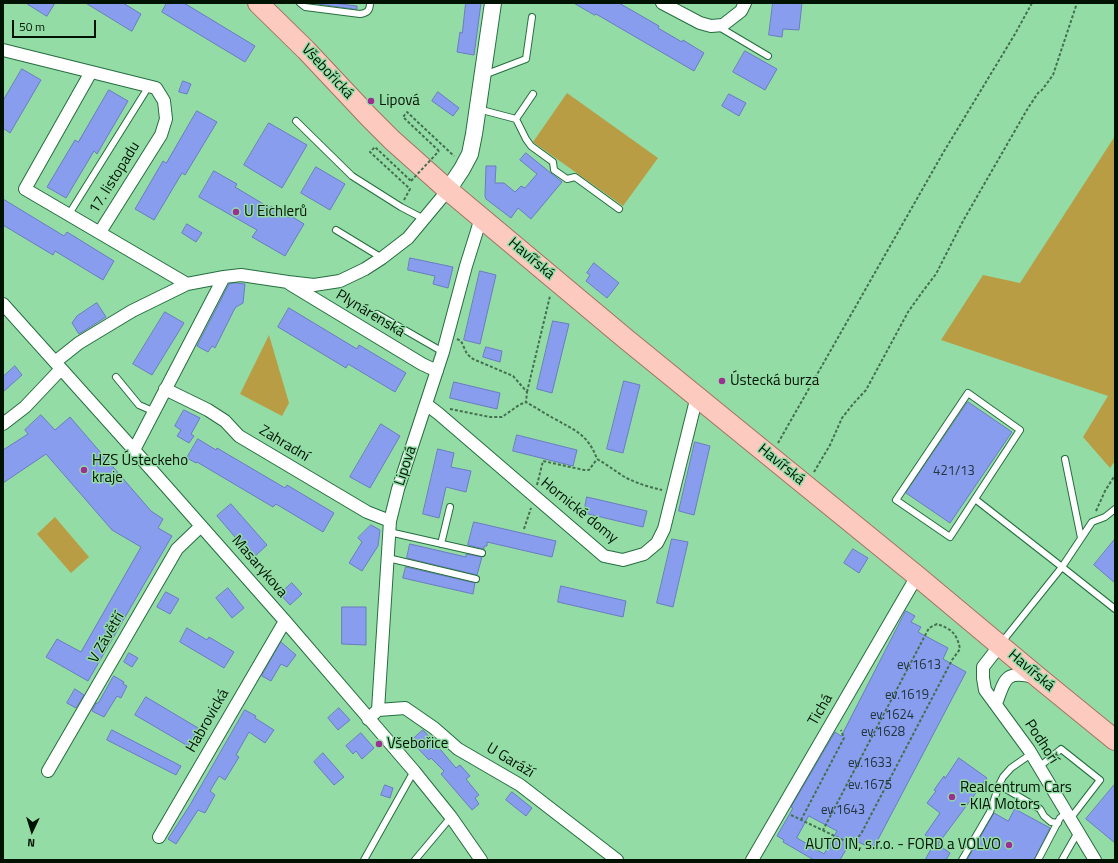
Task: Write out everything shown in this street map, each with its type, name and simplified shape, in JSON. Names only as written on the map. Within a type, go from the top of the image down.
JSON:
[{"type":"main road","name":"Všebořická","points":[[264,6],[388,136],[448,190]]},
{"type":"main road","name":"Havířská","points":[[448,190],[554,279],[1115,740]]},
{"type":"street","points":[[448,190],[470,154],[493,3]]},
{"type":"street","points":[[662,3],[700,23],[711,26],[723,25],[741,11],[745,3]]},
{"type":"street","name":"17. listopadu","points":[[4,53],[91,72],[156,88],[164,100],[166,119],[161,135],[100,232],[25,189],[91,72]]},
{"type":"street","name":"Plynárenská","points":[[3,424],[25,408],[58,365],[79,343],[132,311],[187,284],[224,277],[241,275],[314,285],[340,281],[365,269],[408,238],[448,190]]},
{"type":"street","name":"Lipová","points":[[378,710],[390,526],[398,489],[443,352],[466,266],[481,218]]},
{"type":"street","points":[[100,232],[187,284]]},
{"type":"street","points":[[134,450],[224,277]]},
{"type":"street","name":"Plynárenská","points":[[288,282],[422,364],[437,370]]},
{"type":"street","name":"Masarykova","points":[[3,304],[285,621],[414,771],[481,860]]},
{"type":"street","name":"Zahradní","points":[[165,389],[208,410],[225,421],[239,436],[390,526]]},
{"type":"street","name":"Hornické domy","points":[[426,404],[604,556],[623,560],[644,554],[656,543],[664,529],[696,396]]},
{"type":"street","name":"V Závětří","points":[[48,771],[177,550],[201,526]]},
{"type":"street","name":"Tichá","points":[[752,860],[917,576]]},
{"type":"street","name":"Habrovická","points":[[159,837],[285,621]]},
{"type":"street","name":"Podhoří","points":[[1000,645],[983,667],[985,690],[1031,754],[1095,860]]},
{"type":"street","points":[[996,704],[1004,683],[1010,675],[1021,674],[1039,678]]},
{"type":"street","name":"U Garáží","points":[[378,710],[405,708],[434,728],[458,749],[520,785],[617,860]]},
{"type":"street","points":[[368,719],[378,710]]},
{"type":"lane","points":[[300,3],[305,7],[360,14],[365,14],[368,11],[370,8],[370,3]]},
{"type":"lane","points":[[483,75],[526,59],[532,17]]},
{"type":"lane","points":[[718,26],[768,56]]},
{"type":"lane","points":[[69,214],[149,86]]},
{"type":"lane","points":[[516,119],[534,94]]},
{"type":"lane","points":[[478,109],[516,119],[531,146],[553,162],[554,170],[567,179],[575,178],[619,209]]},
{"type":"lane","points":[[296,121],[352,176],[401,207],[424,219]]},
{"type":"lane","points":[[336,230],[382,258]]},
{"type":"lane","points":[[377,314],[443,352]]},
{"type":"lane","points":[[116,377],[139,405],[154,412]]},
{"type":"lane","points":[[968,392],[1020,430],[975,498],[950,537],[896,500],[968,392]]},
{"type":"lane","points":[[1065,459],[1081,538]]},
{"type":"lane","points":[[975,498],[1115,609]]},
{"type":"lane","points":[[441,544],[450,507]]},
{"type":"lane","points":[[1000,645],[1062,567],[1092,522],[1105,518],[1115,509]]},
{"type":"lane","points":[[390,526],[441,544],[482,554]]},
{"type":"lane","points":[[388,558],[476,578]]},
{"type":"lane","points":[[1038,860],[1060,818],[1068,816],[1100,780],[1062,749],[1039,767]]},
{"type":"lane","points":[[962,860],[990,812],[1003,777],[1011,768],[1031,754]]},
{"type":"lane","points":[[364,860],[414,771]]},
{"type":"lane","points":[[999,785],[1040,809],[1044,816],[1051,822],[1058,823]]},
{"type":"lane","points":[[415,860],[450,817]]},
{"type":"lane","points":[[1062,860],[1078,832]]},
{"type":"path","points":[[771,457],[809,387],[944,154],[1016,34],[1032,3]]},
{"type":"path","points":[[806,485],[830,446],[842,418],[866,390],[908,312],[936,274],[963,221],[1028,108],[1053,75],[1077,3]]},
{"type":"path","points":[[401,207],[410,189],[370,152],[375,147],[411,182],[439,151],[403,117],[407,112],[456,158]]},
{"type":"path","points":[[526,402],[527,392],[554,279]]},
{"type":"path","points":[[447,336],[461,340],[467,354],[473,359],[513,376],[527,392]]},
{"type":"path","points":[[439,414],[449,408],[490,417],[502,417],[526,402]]},
{"type":"path","points":[[526,402],[578,432],[593,448],[597,459],[609,465],[624,476],[638,483],[673,493]]},
{"type":"path","points":[[524,529],[535,496],[543,461],[590,470],[597,459]]},
{"type":"path","points":[[1092,522],[1105,491],[1115,475]]},
{"type":"path","points":[[781,810],[845,841],[854,841],[861,834],[949,667],[960,649],[953,632],[945,626],[937,624],[929,628],[823,830]]},
{"type":"path","points":[[801,820],[844,738],[836,715]]},
{"type":"shaded area","points":[[567,93],[658,158],[623,206],[533,142]]},
{"type":"shaded area","points":[[1115,136],[1115,461],[1110,468],[1083,437],[1108,396],[941,340],[983,275],[1020,283]]},
{"type":"shaded area","points":[[269,335],[289,403],[282,416],[240,394]]},
{"type":"shaded area","points":[[55,517],[89,557],[71,573],[37,534]]},
{"type":"building","points":[[26,3],[55,3],[47,16]]},
{"type":"building","points":[[86,3],[123,3],[141,14],[132,31]]},
{"type":"building","points":[[167,3],[184,3],[255,46],[245,62],[162,12]]},
{"type":"building","points":[[311,3],[333,3],[357,6],[357,9]]},
{"type":"building","points":[[466,3],[481,3],[474,55],[457,52],[460,32],[462,33]]},
{"type":"building","points":[[574,3],[619,3],[659,26],[658,28],[682,42],[683,40],[704,53],[694,71],[596,14],[595,15]]},
{"type":"building","points":[[773,3],[802,3],[799,30],[783,29],[782,37],[769,35]]},
{"type":"building","points":[[745,51],[777,69],[765,90],[733,72]]},
{"type":"building","points":[[22,69],[41,80],[10,133],[3,128],[3,101]]},
{"type":"building","points":[[183,81],[191,84],[187,94],[179,92]]},
{"type":"building","points":[[109,90],[128,101],[97,154],[94,151],[66,198],[47,187],[75,140],[78,142]]},
{"type":"building","points":[[438,92],[459,108],[453,116],[432,101]]},
{"type":"building","points":[[729,94],[746,103],[739,116],[722,106]]},
{"type":"building","points":[[197,111],[217,122],[185,175],[182,173],[154,220],[135,209],[163,161],[166,163]]},
{"type":"building","points":[[269,123],[307,145],[282,188],[244,165]]},
{"type":"building","points":[[526,153],[562,182],[531,219],[518,208],[511,218],[486,199],[486,166],[496,166],[495,183],[504,183],[515,192],[521,186],[525,188],[537,174],[520,160]]},
{"type":"building","points":[[316,167],[345,184],[330,210],[301,193]]},
{"type":"building","points":[[214,171],[237,184],[235,187],[270,208],[271,206],[290,218],[291,216],[304,224],[285,256],[252,237],[257,230],[199,197]]},
{"type":"building","points":[[3,199],[64,236],[67,232],[114,261],[103,280],[55,251],[53,255],[3,225]]},
{"type":"building","points":[[187,224],[202,233],[196,242],[182,233]]},
{"type":"building","points":[[410,258],[453,267],[448,288],[433,284],[435,276],[408,270]]},
{"type":"building","points":[[594,263],[619,283],[607,298],[586,281],[590,275],[587,273]]},
{"type":"building","points":[[480,271],[496,275],[480,344],[464,340]]},
{"type":"building","points":[[229,284],[245,284],[243,303],[234,310],[215,348],[212,346],[208,352],[197,346]]},
{"type":"building","points":[[97,303],[106,317],[79,334],[72,323],[77,316]]},
{"type":"building","points":[[289,308],[357,349],[359,345],[406,373],[395,392],[348,364],[346,368],[278,327]]},
{"type":"building","points":[[165,312],[184,323],[152,375],[133,364]]},
{"type":"building","points":[[553,321],[569,324],[552,393],[537,389]]},
{"type":"building","points":[[486,347],[502,351],[500,362],[483,357]]},
{"type":"building","points":[[15,366],[22,375],[3,392],[3,377]]},
{"type":"building","points":[[624,381],[640,385],[623,453],[607,449]]},
{"type":"building","points":[[454,382],[500,393],[497,409],[450,398]]},
{"type":"building","points":[[968,402],[1012,432],[950,523],[906,493]]},
{"type":"building","points":[[184,410],[200,418],[191,434],[194,436],[189,443],[177,436],[181,430],[175,426]]},
{"type":"building","points":[[41,415],[55,430],[70,417],[151,511],[163,519],[158,528],[172,536],[88,681],[46,657],[57,639],[81,652],[141,547],[112,530],[46,454],[3,483],[3,450],[28,434],[25,430]]},
{"type":"building","points":[[381,424],[400,436],[370,488],[350,477]]},
{"type":"building","points":[[517,435],[577,450],[573,466],[513,451]]},
{"type":"building","points":[[198,439],[216,450],[217,448],[285,488],[287,485],[334,513],[323,532],[276,504],[273,507],[197,462],[196,463],[187,458]]},
{"type":"building","points":[[695,442],[710,446],[694,515],[679,511]]},
{"type":"building","points":[[438,449],[454,453],[451,467],[471,471],[466,492],[446,487],[439,518],[423,514]]},
{"type":"building","points":[[587,497],[647,511],[643,527],[584,513]]},
{"type":"building","points":[[231,504],[267,545],[253,558],[217,516]]},
{"type":"building","points":[[474,522],[556,541],[552,557],[487,542],[487,546],[484,546],[484,549],[468,545]]},
{"type":"building","points":[[371,525],[380,530],[378,546],[362,571],[349,563],[362,542],[358,538]]},
{"type":"building","points":[[672,539],[688,542],[673,607],[657,603]]},
{"type":"building","points":[[1115,539],[1115,583],[1094,565]]},
{"type":"building","points":[[410,544],[466,557],[466,554],[482,557],[477,575],[407,558]]},
{"type":"building","points":[[853,549],[868,558],[859,573],[844,563]]},
{"type":"building","points":[[406,567],[475,583],[473,594],[403,578]]},
{"type":"building","points":[[292,583],[302,594],[290,605],[280,594]]},
{"type":"building","points":[[561,586],[626,601],[623,617],[558,602]]},
{"type":"building","points":[[228,588],[244,608],[232,618],[216,598]]},
{"type":"building","points":[[166,592],[179,599],[170,614],[157,607]]},
{"type":"building","points":[[342,607],[366,607],[366,645],[342,644]]},
{"type":"building","points":[[906,611],[915,616],[911,622],[921,627],[918,632],[948,648],[943,659],[966,672],[873,849],[852,839],[840,860],[814,860],[783,842],[784,840],[777,836],[793,808],[791,807],[835,732],[841,736]],"holes":[[[809,816],[837,831],[824,854],[797,838]]]},
{"type":"building","points":[[187,628],[207,640],[209,637],[234,652],[224,668],[180,642]]},
{"type":"building","points":[[281,642],[296,655],[287,667],[281,664],[271,681],[262,676]]},
{"type":"building","points":[[129,653],[138,658],[132,667],[124,662]]},
{"type":"building","points":[[114,676],[124,682],[123,684],[127,686],[121,698],[117,696],[104,717],[92,711]]},
{"type":"building","points":[[75,689],[84,695],[76,708],[67,703]]},
{"type":"building","points":[[146,697],[198,728],[188,746],[135,715]]},
{"type":"building","points":[[339,708],[350,720],[338,730],[328,718]]},
{"type":"building","points":[[245,710],[256,716],[255,718],[274,730],[265,743],[249,732],[236,755],[239,757],[225,780],[219,776],[210,791],[215,795],[205,813],[198,810],[176,844],[168,839],[190,805]]},
{"type":"building","points":[[112,730],[181,766],[176,775],[107,740]]},
{"type":"building","points":[[423,730],[456,768],[460,765],[470,776],[466,779],[479,795],[475,798],[479,804],[472,810],[441,774],[444,771],[431,758],[429,760],[411,741]]},
{"type":"building","points":[[361,733],[374,748],[362,759],[356,751],[353,754],[346,746]]},
{"type":"building","points":[[323,753],[344,777],[334,785],[314,762]]},
{"type":"building","name":"Realcentrum Cars - KIA Motors","points":[[959,758],[987,778],[938,844],[936,843],[950,853],[946,860],[925,860],[935,842],[925,835],[940,813],[927,803],[936,791],[934,790],[944,776],[945,778]]},
{"type":"building","points":[[1115,784],[1115,843],[1086,819]]},
{"type":"building","points":[[385,785],[393,788],[390,798],[381,795]]},
{"type":"building","points":[[512,792],[532,808],[526,816],[506,800]]},
{"type":"building","name":"AUTO IN, s.r.o. - FORD a VOLVO","points":[[1015,809],[1050,828],[1034,860],[967,860],[994,813],[1008,821]]},
{"type":"place","name":"Lipová","points":[[371,101]]},
{"type":"place","name":"U Eichlerů","points":[[236,212]]},
{"type":"place","name":"Ústecká burza","points":[[722,381]]},
{"type":"place","name":"HZS Ústeckeho kraje","points":[[84,470]]},
{"type":"place","name":"Všebořice","points":[[379,744]]},
{"type":"place","name":"Realcentrum Cars - KIA Motors","points":[[952,797]]},
{"type":"place","name":"AUTO IN, s.r.o. - FORD a VOLVO","points":[[1009,845]]}]
